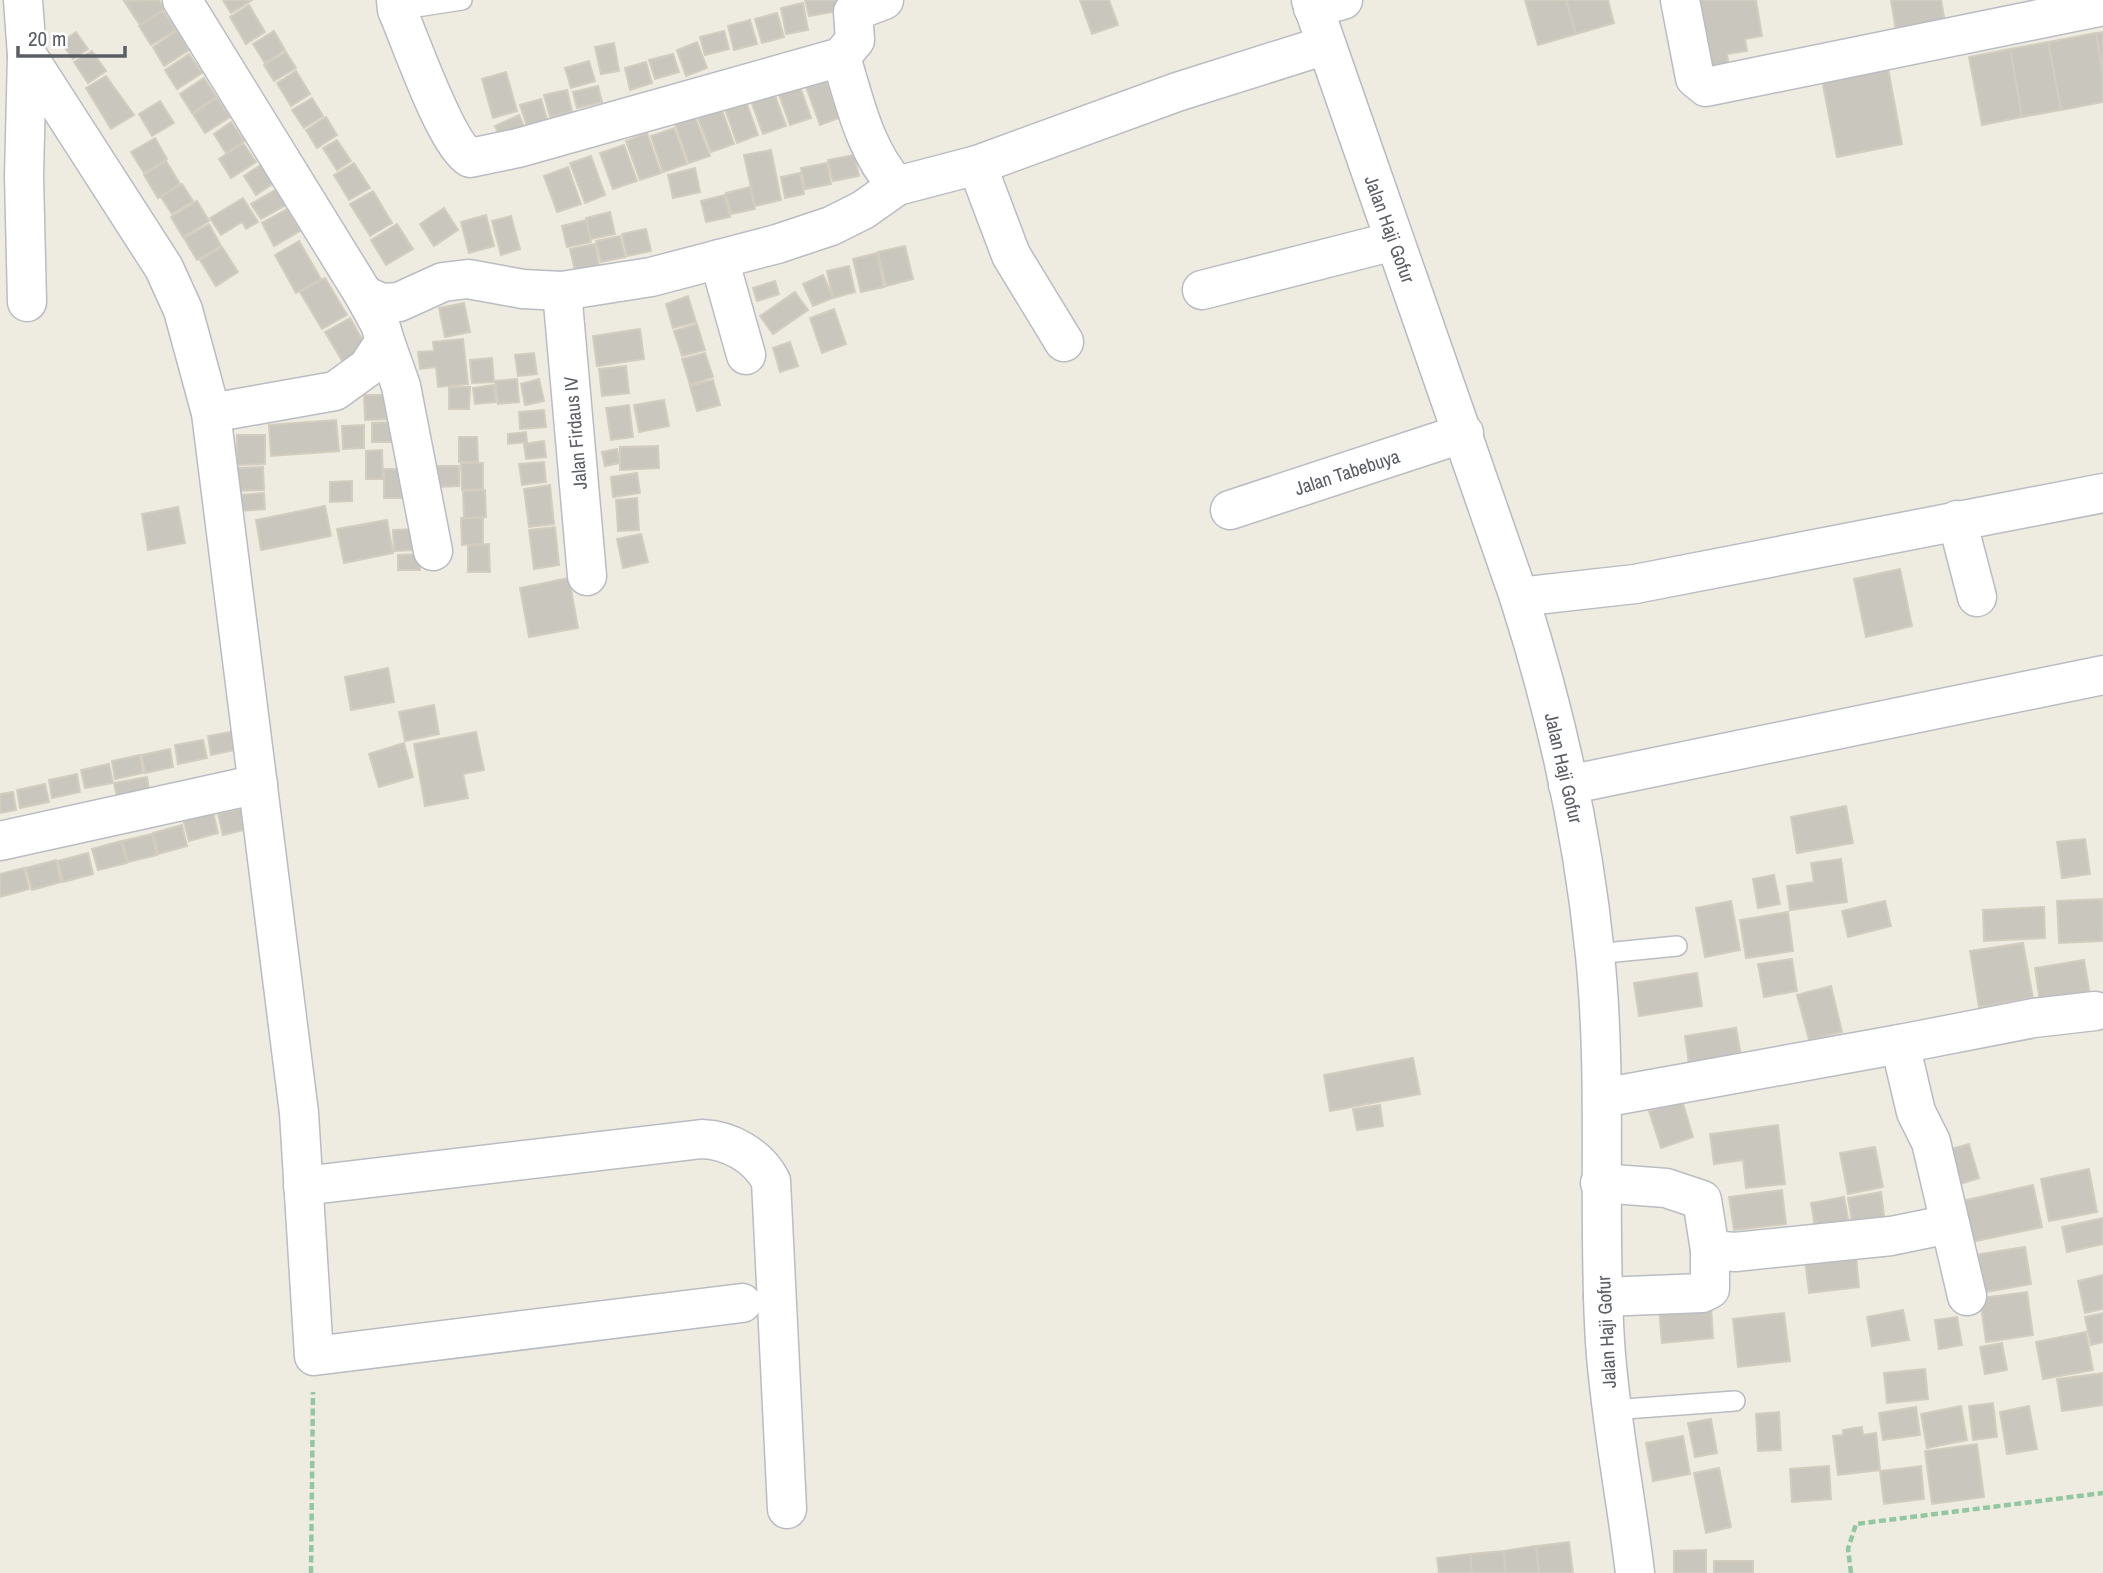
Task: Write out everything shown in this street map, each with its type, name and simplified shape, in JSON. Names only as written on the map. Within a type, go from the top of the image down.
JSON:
[{"type":"street","points":[[23,0],[27,55],[24,176],[27,302]]},
{"type":"street","points":[[182,0],[380,324],[401,386],[433,551]]},
{"type":"street","points":[[1680,0],[1695,78],[1706,88],[2103,6]]},
{"type":"street","name":"Jalan Haji Gofur","points":[[1322,3],[1326,45],[1464,433],[1519,597],[1538,659],[1577,826],[1595,954],[1602,1098],[1602,1297],[1611,1410],[1635,1573]]},
{"type":"street","points":[[397,5],[448,130],[460,152],[470,158],[518,148],[841,57],[855,40],[862,4]]},
{"type":"street","points":[[364,295],[382,303],[399,302],[443,282],[468,279],[523,289],[562,291],[651,277],[831,226],[863,210],[897,186],[977,166],[1177,92],[1326,45]]},
{"type":"street","points":[[27,55],[164,268],[183,310],[211,412],[299,1114],[314,1356],[742,1303]]},
{"type":"street","points":[[841,57],[862,128],[881,168],[897,186]]},
{"type":"street","points":[[977,166],[1011,254],[1064,342]]},
{"type":"street","points":[[1202,290],[1394,241]]},
{"type":"street","points":[[719,259],[746,355]]},
{"type":"street","name":"Jalan Firdaus IV","points":[[562,291],[587,576]]},
{"type":"street","points":[[211,412],[309,398],[335,391],[368,368],[385,341]]},
{"type":"street","name":"Jalan Tabebuya","points":[[1230,510],[1464,433]]},
{"type":"street","points":[[1519,597],[1635,584],[2103,493]]},
{"type":"street","points":[[1957,520],[1977,597]]},
{"type":"street","points":[[1568,785],[2103,675]]},
{"type":"street","points":[[0,841],[258,784]]},
{"type":"street","points":[[1602,1098],[2034,1018],[2095,1011]]},
{"type":"street","points":[[1900,1044],[1916,1112],[1931,1142],[1967,1296]]},
{"type":"street","points":[[303,1186],[702,1139],[720,1139],[761,1164],[771,1181],[787,1509]]},
{"type":"street","points":[[1600,1183],[1666,1188],[1702,1200],[1710,1250],[1710,1289],[1702,1293],[1602,1297]]},
{"type":"street","points":[[1710,1250],[1735,1252],[1891,1236],[1951,1224]]},
{"type":"lane","points":[[397,5],[462,0]]},
{"type":"lane","points":[[1595,954],[1677,946]]},
{"type":"lane","points":[[1611,1410],[1735,1401]]},
{"type":"path","points":[[311,1573],[314,1356]]},
{"type":"path","points":[[1851,1573],[1848,1549],[1856,1524],[2103,1493]]},
{"type":"building","points":[[159,0],[164,9],[140,25],[124,1]]},
{"type":"building","points":[[223,0],[252,0],[231,13]]},
{"type":"building","points":[[805,0],[836,0],[838,11],[809,16]]},
{"type":"building","points":[[1080,0],[1109,0],[1118,25],[1092,34]]},
{"type":"building","points":[[1525,0],[1566,0],[1576,34],[1538,45]]},
{"type":"building","points":[[1566,0],[1608,0],[1614,23],[1576,34]]},
{"type":"building","points":[[1686,0],[1756,0],[1762,36],[1745,39],[1747,51],[1727,54],[1729,67],[1698,72]]},
{"type":"building","points":[[1891,0],[1941,0],[1946,28],[1897,37]]},
{"type":"building","points":[[803,3],[808,30],[786,34],[781,8]]},
{"type":"building","points":[[249,5],[265,32],[246,44],[230,17]]},
{"type":"building","points":[[163,11],[176,30],[151,45],[139,26]]},
{"type":"building","points":[[777,13],[784,37],[762,43],[755,19]]},
{"type":"building","points":[[750,20],[757,44],[734,50],[728,26]]},
{"type":"building","points":[[177,31],[189,50],[164,66],[153,47]]},
{"type":"building","points":[[274,31],[285,50],[265,63],[253,44]]},
{"type":"building","points":[[724,31],[729,49],[705,55],[700,37]]},
{"type":"building","points":[[76,32],[88,49],[73,59],[61,42]]},
{"type":"building","points":[[2103,32],[2103,74],[2096,33]]},
{"type":"building","points":[[2096,33],[2103,74],[2103,102],[2061,110],[2048,42]]},
{"type":"building","points":[[697,42],[707,68],[686,76],[677,50]]},
{"type":"building","points":[[2048,42],[2061,110],[2022,117],[2010,49]]},
{"type":"building","points":[[614,43],[619,71],[601,74],[595,47]]},
{"type":"building","points":[[2010,49],[2022,117],[1982,125],[1969,57]]},
{"type":"building","points":[[92,51],[106,71],[88,83],[74,62]]},
{"type":"building","points":[[286,52],[296,68],[274,81],[264,65]]},
{"type":"building","points":[[189,54],[202,73],[177,89],[165,70]]},
{"type":"building","points":[[673,54],[679,72],[655,79],[649,60]]},
{"type":"building","points":[[589,61],[595,81],[571,88],[565,68]]},
{"type":"building","points":[[646,62],[652,83],[630,90],[625,68]]},
{"type":"building","points":[[1888,68],[1902,144],[1837,157],[1822,80]]},
{"type":"building","points":[[296,71],[310,94],[291,106],[277,83]]},
{"type":"building","points":[[506,72],[517,111],[493,118],[482,79]]},
{"type":"building","points":[[824,74],[839,118],[820,125],[804,81]]},
{"type":"building","points":[[106,76],[134,115],[111,129],[86,88]]},
{"type":"building","points":[[204,78],[216,97],[192,113],[180,94]]},
{"type":"building","points":[[797,78],[811,118],[790,125],[776,86]]},
{"type":"building","points":[[598,86],[602,102],[577,108],[573,92]]},
{"type":"building","points":[[567,90],[572,111],[550,117],[544,95]]},
{"type":"building","points":[[773,90],[786,126],[763,134],[750,98]]},
{"type":"building","points":[[744,96],[758,135],[737,143],[723,103]]},
{"type":"building","points":[[217,98],[230,117],[205,133],[193,114]]},
{"type":"building","points":[[312,98],[323,116],[304,128],[292,110]]},
{"type":"building","points":[[541,99],[549,126],[529,132],[520,105]]},
{"type":"building","points":[[160,101],[174,123],[152,136],[139,114]]},
{"type":"building","points":[[721,107],[734,144],[711,152],[697,115]]},
{"type":"building","points":[[519,115],[527,134],[503,145],[495,126]]},
{"type":"building","points":[[326,117],[337,135],[317,148],[306,130]]},
{"type":"building","points":[[695,117],[710,156],[689,163],[675,124]]},
{"type":"building","points":[[231,122],[244,141],[226,153],[214,134]]},
{"type":"building","points":[[674,128],[687,164],[663,172],[651,136]]},
{"type":"building","points":[[647,133],[661,173],[640,180],[626,141]]},
{"type":"building","points":[[155,138],[167,159],[144,173],[131,152]]},
{"type":"building","points":[[337,140],[351,161],[337,170],[323,148]]},
{"type":"building","points":[[243,143],[256,162],[231,178],[219,159]]},
{"type":"building","points":[[624,145],[637,181],[613,189],[600,153]]},
{"type":"building","points":[[771,150],[781,200],[755,206],[744,155]]},
{"type":"building","points":[[854,155],[859,176],[833,181],[828,160]]},
{"type":"building","points":[[591,156],[605,195],[585,203],[570,163]]},
{"type":"building","points":[[166,161],[180,184],[158,198],[144,175]]},
{"type":"building","points":[[354,163],[370,188],[349,200],[334,175]]},
{"type":"building","points":[[827,163],[831,184],[805,189],[801,168]]},
{"type":"building","points":[[262,164],[274,183],[256,195],[244,176]]},
{"type":"building","points":[[568,167],[581,204],[557,212],[544,176]]},
{"type":"building","points":[[695,168],[700,192],[673,198],[668,175]]},
{"type":"building","points":[[800,173],[804,194],[785,198],[781,177]]},
{"type":"building","points":[[182,184],[193,201],[172,214],[161,197]]},
{"type":"building","points":[[750,187],[755,209],[731,214],[726,193]]},
{"type":"building","points":[[277,189],[286,205],[261,219],[251,204]]},
{"type":"building","points":[[373,191],[392,223],[370,236],[350,204]]},
{"type":"building","points":[[725,195],[730,217],[706,222],[701,201]]},
{"type":"building","points":[[243,198],[258,222],[246,229],[242,222],[221,235],[210,218]]},
{"type":"building","points":[[197,201],[209,221],[183,237],[171,217]]},
{"type":"building","points":[[444,208],[458,230],[434,246],[420,224]]},
{"type":"building","points":[[287,209],[300,231],[274,246],[262,223]]},
{"type":"building","points":[[610,212],[615,234],[591,239],[586,218]]},
{"type":"building","points":[[486,215],[494,246],[469,253],[461,222]]},
{"type":"building","points":[[511,216],[520,249],[501,255],[492,221]]},
{"type":"building","points":[[586,220],[591,242],[567,247],[562,226]]},
{"type":"building","points":[[209,224],[221,246],[197,260],[184,238]]},
{"type":"building","points":[[397,224],[413,249],[386,265],[371,240]]},
{"type":"building","points":[[646,229],[651,251],[627,256],[622,234]]},
{"type":"building","points":[[620,236],[625,257],[601,262],[596,241]]},
{"type":"building","points":[[299,241],[321,279],[296,293],[275,255]]},
{"type":"building","points":[[595,244],[599,265],[575,271],[570,249]]},
{"type":"building","points":[[905,246],[913,279],[886,286],[878,252]]},
{"type":"building","points":[[222,247],[238,272],[216,286],[200,260]]},
{"type":"building","points":[[877,253],[884,287],[861,292],[853,259]]},
{"type":"building","points":[[849,266],[855,292],[833,298],[827,271]]},
{"type":"building","points":[[823,275],[833,298],[813,306],[803,284]]},
{"type":"building","points":[[325,278],[347,315],[322,329],[300,292]]},
{"type":"building","points":[[775,281],[779,294],[757,301],[753,288]]},
{"type":"building","points":[[795,292],[808,310],[773,334],[760,316]]},
{"type":"building","points":[[688,296],[696,322],[673,328],[666,304]]},
{"type":"building","points":[[464,303],[470,332],[445,337],[439,308]]},
{"type":"building","points":[[834,309],[846,344],[822,353],[810,318]]},
{"type":"building","points":[[350,318],[371,355],[347,369],[325,332]]},
{"type":"building","points":[[697,324],[705,350],[682,356],[674,331]]},
{"type":"building","points":[[640,329],[644,359],[597,366],[593,336]]},
{"type":"building","points":[[463,339],[468,384],[438,387],[436,367],[420,369],[418,352],[434,351],[433,342]]},
{"type":"building","points":[[790,342],[798,366],[780,372],[773,348]]},
{"type":"building","points":[[534,353],[537,374],[518,376],[515,355]]},
{"type":"building","points":[[705,353],[713,377],[690,385],[682,359]]},
{"type":"building","points":[[492,358],[494,382],[472,383],[470,360]]},
{"type":"building","points":[[626,366],[629,393],[602,396],[599,369]]},
{"type":"building","points":[[517,379],[519,402],[498,404],[495,381]]},
{"type":"building","points":[[539,379],[544,401],[525,405],[521,384]]},
{"type":"building","points":[[713,380],[720,405],[697,411],[690,386]]},
{"type":"building","points":[[494,385],[496,402],[475,404],[473,388]]},
{"type":"building","points":[[449,387],[470,387],[469,409],[449,409]]},
{"type":"building","points":[[364,395],[389,395],[390,419],[365,420]]},
{"type":"building","points":[[664,400],[669,426],[639,432],[634,405]]},
{"type":"building","points":[[629,405],[633,437],[611,440],[606,408]]},
{"type":"building","points":[[544,410],[546,427],[520,429],[519,412]]},
{"type":"building","points":[[336,420],[339,451],[271,456],[269,425]]},
{"type":"building","points":[[392,422],[393,442],[372,442],[372,423]]},
{"type":"building","points":[[364,425],[364,448],[343,449],[342,426]]},
{"type":"building","points":[[526,432],[527,442],[508,444],[508,434]]},
{"type":"building","points":[[237,435],[265,435],[265,464],[237,465]]},
{"type":"building","points":[[459,437],[477,437],[478,462],[459,462]]},
{"type":"building","points":[[544,441],[546,457],[526,459],[524,444]]},
{"type":"building","points":[[658,446],[659,468],[620,470],[620,447]]},
{"type":"building","points":[[617,449],[620,463],[605,466],[602,452]]},
{"type":"building","points":[[382,450],[383,479],[366,479],[366,451]]},
{"type":"building","points":[[544,462],[546,482],[522,485],[519,464]]},
{"type":"building","points":[[461,463],[483,463],[483,489],[462,490]]},
{"type":"building","points":[[436,466],[459,466],[459,486],[437,487]]},
{"type":"building","points":[[263,467],[264,490],[236,491],[236,468]]},
{"type":"building","points":[[384,469],[408,469],[408,498],[384,498]]},
{"type":"building","points":[[637,473],[640,493],[613,497],[611,477]]},
{"type":"building","points":[[352,481],[352,501],[330,502],[330,482]]},
{"type":"building","points":[[550,485],[554,524],[529,527],[524,489]]},
{"type":"building","points":[[485,490],[486,517],[464,518],[463,491]]},
{"type":"building","points":[[264,493],[265,509],[241,511],[240,495]]},
{"type":"building","points":[[637,498],[639,530],[618,531],[616,500]]},
{"type":"building","points":[[325,506],[331,536],[261,550],[256,520]]},
{"type":"building","points":[[178,507],[185,543],[148,550],[142,514]]},
{"type":"building","points":[[461,518],[483,518],[483,544],[462,545]]},
{"type":"building","points":[[387,520],[393,553],[344,563],[337,529]]},
{"type":"building","points":[[555,527],[559,565],[534,569],[529,530]]},
{"type":"building","points":[[419,529],[419,550],[394,551],[393,530]]},
{"type":"building","points":[[641,534],[648,562],[623,568],[617,539]]},
{"type":"building","points":[[489,544],[490,572],[468,572],[468,546]]},
{"type":"building","points":[[420,554],[420,570],[398,570],[398,555]]},
{"type":"building","points":[[1900,569],[1912,626],[1866,637],[1854,579]]},
{"type":"building","points":[[569,578],[578,628],[529,637],[520,588]]},
{"type":"building","points":[[388,668],[394,702],[351,710],[345,677]]},
{"type":"building","points":[[434,705],[439,734],[405,741],[399,712]]},
{"type":"building","points":[[236,731],[239,749],[211,755],[208,736]]},
{"type":"building","points":[[476,732],[484,770],[463,774],[468,798],[425,806],[414,744]]},
{"type":"building","points":[[203,740],[207,758],[178,764],[175,745]]},
{"type":"building","points":[[404,743],[413,777],[379,787],[369,754]]},
{"type":"building","points":[[170,749],[173,767],[145,773],[142,755]]},
{"type":"building","points":[[140,755],[143,773],[115,779],[112,761]]},
{"type":"building","points":[[109,764],[113,783],[85,788],[81,770]]},
{"type":"building","points":[[77,774],[80,792],[52,798],[49,780]]},
{"type":"building","points":[[147,777],[150,796],[118,802],[114,783]]},
{"type":"building","points":[[45,784],[49,802],[20,808],[17,790]]},
{"type":"building","points":[[13,792],[16,810],[0,813],[0,794]]},
{"type":"building","points":[[1846,806],[1853,843],[1797,853],[1791,817]]},
{"type":"building","points":[[247,807],[252,828],[223,835],[218,814]]},
{"type":"building","points":[[213,812],[218,833],[189,841],[183,819]]},
{"type":"building","points":[[182,825],[187,846],[158,854],[153,833]]},
{"type":"building","points":[[152,834],[157,855],[128,862],[122,841]]},
{"type":"building","points":[[2085,839],[2090,874],[2062,878],[2057,842]]},
{"type":"building","points":[[121,841],[127,863],[98,870],[92,849]]},
{"type":"building","points":[[88,853],[93,874],[63,882],[58,861]]},
{"type":"building","points":[[1841,859],[1847,902],[1790,910],[1787,886],[1814,882],[1811,863]]},
{"type":"building","points":[[56,860],[61,882],[32,890],[26,868]]},
{"type":"building","points":[[24,868],[29,889],[0,897],[0,874]]},
{"type":"building","points":[[1774,875],[1780,904],[1758,908],[1753,879]]},
{"type":"building","points":[[2102,899],[2103,941],[2059,943],[2057,901]]},
{"type":"building","points":[[1731,901],[1740,950],[1705,957],[1696,908]]},
{"type":"building","points":[[1885,901],[1891,926],[1848,937],[1842,911]]},
{"type":"building","points":[[2044,907],[2045,938],[1984,941],[1983,910]]},
{"type":"building","points":[[1788,912],[1793,951],[1746,958],[1740,920]]},
{"type":"building","points":[[2023,943],[2033,998],[1979,1007],[1970,951]]},
{"type":"building","points":[[1792,959],[1797,991],[1764,997],[1758,964]]},
{"type":"building","points":[[2084,960],[2091,1001],[2041,1009],[2035,968]]},
{"type":"building","points":[[1697,973],[1702,1006],[1639,1016],[1634,983]]},
{"type":"building","points":[[1831,986],[1842,1032],[1809,1040],[1797,995]]},
{"type":"building","points":[[1736,1028],[1741,1056],[1689,1064],[1685,1036]]},
{"type":"building","points":[[1413,1058],[1420,1094],[1330,1111],[1324,1075]]},
{"type":"building","points":[[1682,1100],[1693,1137],[1661,1148],[1649,1111]]},
{"type":"building","points":[[1380,1105],[1383,1126],[1357,1130],[1353,1109]]},
{"type":"building","points":[[1778,1125],[1785,1184],[1746,1188],[1743,1160],[1714,1164],[1710,1134]]},
{"type":"building","points":[[1969,1144],[1979,1178],[1951,1187],[1941,1152]]},
{"type":"building","points":[[1875,1147],[1883,1187],[1848,1194],[1840,1153]]},
{"type":"building","points":[[2089,1169],[2097,1212],[2049,1221],[2041,1179]]},
{"type":"building","points":[[2033,1185],[2042,1227],[1962,1244],[1953,1203]]},
{"type":"building","points":[[1782,1190],[1786,1224],[1734,1230],[1729,1197]]},
{"type":"building","points":[[1881,1192],[1886,1230],[1854,1235],[1848,1198]]},
{"type":"building","points":[[1844,1197],[1851,1234],[1817,1240],[1811,1203]]},
{"type":"building","points":[[2103,1218],[2103,1244],[2067,1252],[2062,1227]]},
{"type":"building","points":[[1855,1246],[1859,1287],[1809,1293],[1804,1252]]},
{"type":"building","points":[[2025,1247],[2031,1284],[1980,1293],[1974,1255]]},
{"type":"building","points":[[2103,1275],[2103,1309],[2085,1313],[2078,1281]]},
{"type":"building","points":[[2027,1292],[2033,1335],[1986,1342],[1980,1298]]},
{"type":"building","points":[[1711,1305],[1713,1338],[1662,1343],[1659,1310]]},
{"type":"building","points":[[1903,1310],[1909,1340],[1872,1346],[1867,1317]]},
{"type":"building","points":[[1784,1313],[1790,1361],[1738,1367],[1733,1319]]},
{"type":"building","points":[[2103,1313],[2103,1342],[2091,1345],[2085,1317]]},
{"type":"building","points":[[1957,1317],[1962,1345],[1939,1349],[1935,1320]]},
{"type":"building","points":[[2086,1332],[2093,1370],[2043,1379],[2036,1342]]},
{"type":"building","points":[[2002,1343],[2007,1370],[1985,1374],[1980,1347]]},
{"type":"building","points":[[1925,1369],[1928,1399],[1887,1403],[1884,1373]]},
{"type":"building","points":[[2103,1373],[2103,1405],[2062,1411],[2057,1379]]},
{"type":"building","points":[[1993,1403],[1997,1437],[1973,1440],[1969,1406]]},
{"type":"building","points":[[1961,1406],[1967,1440],[1927,1448],[1921,1414]]},
{"type":"building","points":[[2029,1406],[2037,1449],[2007,1454],[2000,1412]]},
{"type":"building","points":[[1916,1407],[1920,1435],[1883,1440],[1879,1413]]},
{"type":"building","points":[[1779,1412],[1781,1450],[1758,1451],[1756,1414]]},
{"type":"building","points":[[1711,1419],[1717,1453],[1695,1457],[1688,1423]]},
{"type":"building","points":[[1862,1427],[1863,1435],[1876,1433],[1880,1470],[1838,1475],[1833,1436],[1843,1435],[1843,1430]]},
{"type":"building","points":[[1683,1436],[1690,1474],[1653,1481],[1646,1443]]},
{"type":"building","points":[[1977,1444],[1984,1497],[1932,1504],[1925,1451]]},
{"type":"building","points":[[1829,1466],[1831,1499],[1792,1502],[1790,1469]]},
{"type":"building","points":[[1921,1466],[1924,1499],[1884,1504],[1880,1471]]},
{"type":"building","points":[[1719,1468],[1731,1527],[1706,1533],[1694,1473]]},
{"type":"building","points":[[1569,1542],[1573,1573],[1539,1573],[1536,1546]]},
{"type":"building","points":[[1536,1546],[1539,1573],[1506,1573],[1503,1551]]},
{"type":"building","points":[[1706,1550],[1706,1573],[1674,1573],[1674,1551]]},
{"type":"building","points":[[1503,1551],[1506,1573],[1472,1573],[1470,1554]]},
{"type":"building","points":[[1470,1554],[1472,1573],[1439,1573],[1437,1558]]},
{"type":"building","points":[[1714,1561],[1753,1561],[1753,1573],[1714,1573]]}]
